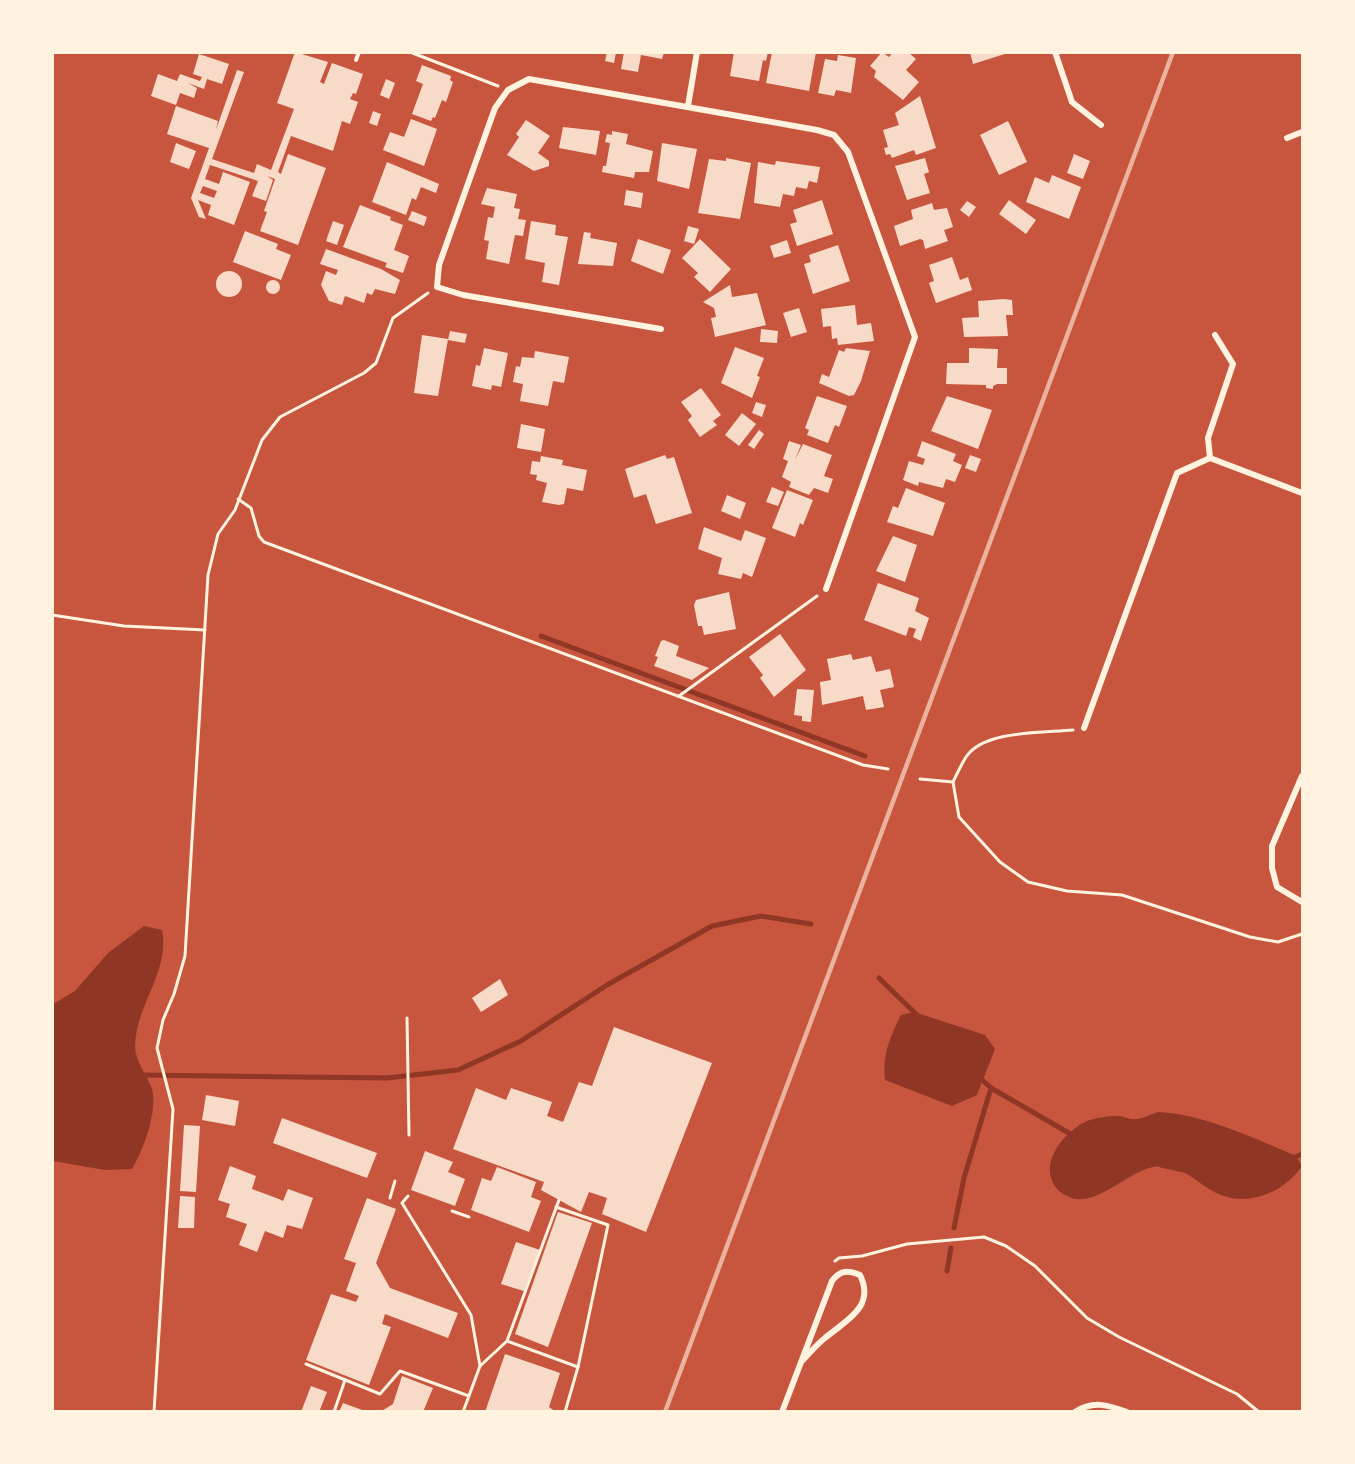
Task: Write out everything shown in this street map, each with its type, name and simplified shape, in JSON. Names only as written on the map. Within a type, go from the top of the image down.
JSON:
[{"type":"street","points":[[688,106],[697,52]]},
{"type":"street","points":[[1055,52],[1072,102],[1101,125]]},
{"type":"street","points":[[661,329],[463,295],[437,287],[439,265],[490,119],[508,90],[529,79],[688,106],[817,130],[834,135],[848,152],[915,337],[826,589]]},
{"type":"street","points":[[1287,138],[1302,132]]},
{"type":"street","points":[[1210,458],[1208,438],[1233,364],[1215,335]]},
{"type":"street","points":[[1084,729],[1177,473],[1210,458],[1302,493]]},
{"type":"street","points":[[1302,776],[1272,846],[1272,868],[1277,886],[1302,902]]},
{"type":"street","points":[[782,1412],[810,1331],[832,1281],[837,1273],[845,1271],[860,1275],[866,1291],[857,1314],[824,1338],[801,1362]]},
{"type":"street","points":[[1075,1412],[1092,1403],[1110,1405],[1127,1412]]},
{"type":"lane","points":[[356,60],[359,52]]},
{"type":"path","points":[[410,52],[508,90]]},
{"type":"path","points":[[154,1412],[173,1109],[157,1048],[163,1020],[174,994],[185,956],[210,564],[218,534],[235,510],[262,440],[280,417],[364,373],[376,363],[393,318],[437,287]]},
{"type":"path","points":[[238,499],[251,508],[258,536],[264,542],[863,765],[888,769]]},
{"type":"path","points":[[678,696],[826,589]]},
{"type":"path","points":[[52,615],[124,626],[205,630]]},
{"type":"path","points":[[1084,729],[992,738],[977,746],[966,756],[953,782],[959,817],[999,862],[1028,882],[1067,891],[1122,895],[1250,937],[1278,942],[1302,934]]},
{"type":"path","points":[[920,779],[953,782]]},
{"type":"path","points":[[407,1017],[409,1135]]},
{"type":"path","points":[[390,1198],[395,1181]]},
{"type":"path","points":[[408,1196],[402,1203],[471,1315],[480,1366]]},
{"type":"path","points":[[463,1412],[480,1366],[507,1341],[559,1200]]},
{"type":"path","points":[[556,1207],[608,1225],[578,1367],[565,1412]]},
{"type":"path","points":[[452,1211],[469,1217]]},
{"type":"path","points":[[830,1265],[839,1258],[861,1256],[907,1244],[984,1237],[1006,1246],[1035,1266],[1088,1318],[1119,1337],[1237,1394],[1259,1412]]},
{"type":"path","points":[[507,1341],[578,1367]]},
{"type":"path","points":[[306,1364],[380,1394],[400,1371],[469,1396]]},
{"type":"path","points":[[334,1412],[345,1380]]},
{"type":"shaded area","points":[[144,926],[162,930],[163,945],[157,974],[141,1016],[135,1046],[137,1057],[152,1089],[153,1098],[145,1142],[132,1169],[105,1170],[53,1161],[53,1004],[75,991],[108,953]]},
{"type":"shaded area","points":[[914,1012],[985,1035],[995,1049],[977,1095],[952,1106],[885,1080],[886,1054],[893,1031],[901,1015]]},
{"type":"shaded area","points":[[1158,1112],[1193,1117],[1228,1128],[1296,1156],[1302,1166],[1294,1176],[1273,1191],[1249,1199],[1223,1196],[1176,1168],[1163,1166],[1142,1171],[1093,1197],[1076,1199],[1058,1190],[1052,1181],[1051,1161],[1061,1141],[1069,1133],[1087,1121],[1098,1118],[1118,1116],[1139,1119]]},
{"type":"building","points":[[295,52],[328,62],[320,82],[324,84],[332,63],[363,74],[356,94],[353,93],[350,99],[358,102],[350,124],[342,121],[333,151],[291,136],[278,172],[281,174],[288,154],[326,168],[298,245],[260,231],[275,179],[267,176],[273,180],[266,201],[252,196],[258,181],[210,165],[205,179],[219,184],[223,172],[250,182],[234,225],[208,215],[211,205],[198,200],[206,219],[199,217],[191,198],[209,148],[167,134],[176,106],[218,121],[216,130],[237,70],[244,72],[212,159],[254,173],[257,164],[271,170],[294,109],[277,103]],"holes":[[[203,186],[217,191],[214,198],[200,193]]]},
{"type":"building","points":[[607,52],[616,52],[614,63],[605,61]]},
{"type":"building","points":[[624,52],[664,52],[662,59],[641,55],[638,72],[621,69]]},
{"type":"building","points":[[734,52],[768,52],[766,61],[763,60],[759,81],[730,76]]},
{"type":"building","points":[[772,52],[816,52],[809,91],[766,83]]},
{"type":"building","points":[[882,52],[889,57],[893,52],[908,52],[916,59],[906,70],[919,82],[903,100],[874,77],[876,71],[870,66]]},
{"type":"building","points":[[970,52],[1008,52],[1008,53],[973,64]]},
{"type":"building","points":[[199,54],[229,64],[222,84],[207,79],[204,89],[188,83],[197,88],[194,98],[180,93],[176,105],[151,96],[158,74],[177,81],[180,74],[200,81],[202,77],[193,74]]},
{"type":"building","points":[[838,55],[856,58],[851,93],[836,90],[834,96],[818,93],[825,59],[837,61]]},
{"type":"building","points":[[422,65],[451,76],[450,80],[453,82],[446,102],[442,100],[435,118],[433,117],[431,121],[412,114],[423,84],[416,81]]},
{"type":"building","points":[[386,79],[395,83],[389,99],[380,95]]},
{"type":"building","points":[[920,96],[936,148],[916,155],[914,150],[892,158],[890,154],[886,155],[884,148],[888,147],[883,130],[899,125],[895,113]]},
{"type":"building","points":[[373,111],[381,114],[377,126],[369,123]]},
{"type":"building","points":[[411,119],[437,129],[424,166],[383,150],[390,132],[404,137]]},
{"type":"building","points":[[526,120],[550,136],[538,153],[549,161],[549,166],[534,171],[507,155],[519,137],[516,134]]},
{"type":"building","points":[[1008,121],[1027,162],[999,175],[980,135]]},
{"type":"building","points":[[563,127],[600,131],[596,155],[559,148]]},
{"type":"building","points":[[612,131],[628,134],[626,144],[653,151],[649,172],[635,172],[634,178],[602,172],[603,166],[606,166],[610,143],[605,142],[607,134],[612,135]]},
{"type":"building","points":[[176,143],[196,151],[189,169],[170,162]]},
{"type":"building","points":[[662,143],[697,149],[689,189],[657,181]]},
{"type":"building","points":[[1074,154],[1090,161],[1083,179],[1067,173]]},
{"type":"building","points":[[726,158],[751,163],[740,219],[698,213],[709,159],[726,161]]},
{"type":"building","points":[[925,158],[929,172],[924,174],[930,193],[907,200],[895,166]]},
{"type":"building","points":[[776,161],[820,167],[817,183],[809,181],[807,189],[796,187],[794,196],[783,194],[780,207],[754,203],[758,162],[775,165]]},
{"type":"building","points":[[387,162],[439,184],[436,193],[421,187],[416,200],[412,198],[406,215],[372,202]]},
{"type":"building","points":[[1052,175],[1081,187],[1069,219],[1026,202],[1035,177],[1049,183]]},
{"type":"building","points":[[487,188],[517,194],[514,208],[520,209],[518,219],[526,220],[523,236],[515,235],[509,264],[486,259],[489,241],[484,240],[488,217],[493,218],[495,207],[481,204]]},
{"type":"building","points":[[626,190],[643,193],[641,208],[624,205]]},
{"type":"building","points":[[822,200],[833,234],[797,246],[790,224],[797,222],[793,210]]},
{"type":"building","points":[[1009,200],[1036,220],[1026,234],[999,214]]},
{"type":"building","points":[[967,201],[976,207],[969,217],[960,210]]},
{"type":"building","points":[[932,203],[934,210],[947,208],[953,227],[944,230],[948,241],[925,249],[923,240],[920,239],[900,246],[894,226],[913,219],[911,210]]},
{"type":"building","points":[[360,205],[391,217],[390,220],[403,225],[394,250],[409,256],[403,273],[385,267],[387,263],[343,247]]},
{"type":"building","points":[[412,211],[427,217],[424,226],[408,220]]},
{"type":"building","points":[[333,221],[344,225],[337,245],[326,241]]},
{"type":"building","points":[[531,221],[556,225],[555,235],[568,237],[559,285],[542,282],[545,263],[525,259]]},
{"type":"building","points":[[688,226],[699,229],[694,244],[684,241]]},
{"type":"building","points":[[245,231],[278,244],[276,249],[291,255],[281,280],[233,262]]},
{"type":"building","points":[[584,232],[591,233],[590,238],[617,243],[613,266],[578,264]]},
{"type":"building","points":[[638,239],[671,250],[663,274],[631,261]]},
{"type":"building","points":[[700,239],[731,269],[710,292],[694,277],[698,273],[682,258]]},
{"type":"building","points":[[787,240],[791,253],[774,258],[770,246]]},
{"type":"building","points":[[838,245],[850,281],[813,294],[804,264],[811,262],[809,255]]},
{"type":"building","points":[[326,249],[381,269],[400,280],[395,294],[375,289],[372,295],[367,293],[364,303],[345,296],[342,305],[329,301],[321,285],[326,271],[336,275],[338,270],[320,264]]},
{"type":"building","points":[[952,257],[960,280],[968,277],[972,290],[936,303],[929,283],[934,281],[929,265]]},
{"type":"building","points":[[229,271],[238,275],[242,284],[238,293],[229,297],[220,293],[216,284],[220,275]]},
{"type":"building","points":[[270,280],[276,280],[280,287],[276,294],[270,294],[266,290],[266,284]]},
{"type":"building","points":[[730,285],[732,297],[757,293],[766,325],[715,337],[711,318],[716,317],[714,308],[703,302]]},
{"type":"building","points":[[1012,300],[1013,315],[1006,315],[1008,336],[964,337],[962,318],[979,317],[978,301]]},
{"type":"building","points":[[855,305],[857,325],[871,323],[874,341],[838,345],[837,338],[832,339],[831,326],[823,327],[821,309]]},
{"type":"building","points":[[799,308],[807,332],[791,337],[783,313]]},
{"type":"building","points":[[761,329],[778,331],[777,343],[760,342]]},
{"type":"building","points":[[450,331],[467,334],[465,343],[448,340]]},
{"type":"building","points":[[422,335],[448,339],[438,396],[414,393]]},
{"type":"building","points":[[735,347],[764,358],[752,398],[721,383]]},
{"type":"building","points":[[484,348],[508,353],[501,387],[492,385],[491,390],[472,386],[476,365],[480,366]]},
{"type":"building","points":[[846,348],[870,351],[861,381],[854,395],[849,396],[819,383],[822,374],[829,377],[839,350],[844,352]]},
{"type":"building","points":[[969,348],[998,349],[997,368],[1007,368],[1007,384],[997,384],[993,386],[993,389],[986,388],[986,385],[946,384],[947,363],[969,363]]},
{"type":"building","points":[[535,351],[569,357],[564,383],[553,381],[548,406],[520,401],[523,384],[513,382],[516,366],[520,367],[522,357],[534,358]]},
{"type":"building","points":[[701,388],[721,415],[713,421],[717,425],[700,437],[688,420],[692,416],[681,402]]},
{"type":"building","points":[[817,396],[847,406],[839,427],[835,425],[828,443],[807,435],[809,430],[805,428]]},
{"type":"building","points":[[947,396],[992,410],[978,449],[931,431]]},
{"type":"building","points":[[756,402],[766,405],[762,417],[752,413]]},
{"type":"building","points":[[742,413],[756,424],[739,446],[725,435]]},
{"type":"building","points":[[521,424],[545,429],[541,452],[517,448]]},
{"type":"building","points":[[759,430],[764,434],[754,449],[748,445]]},
{"type":"building","points":[[789,441],[801,445],[795,460],[803,444],[832,455],[824,476],[833,479],[828,493],[814,488],[809,495],[789,487],[791,482],[782,477],[788,461],[783,459]]},
{"type":"building","points":[[922,441],[956,454],[953,461],[962,465],[955,482],[946,479],[943,488],[919,482],[918,486],[903,480],[909,461],[923,465],[925,459],[917,456]]},
{"type":"building","points":[[665,455],[667,459],[674,457],[692,513],[656,524],[646,494],[634,498],[625,469]]},
{"type":"building","points":[[970,455],[981,459],[976,472],[965,468]]},
{"type":"building","points":[[541,456],[563,460],[562,465],[587,470],[583,491],[567,488],[564,504],[542,502],[547,483],[536,480],[537,475],[530,474],[532,461],[540,462]]},
{"type":"building","points":[[772,487],[784,492],[778,506],[766,502]]},
{"type":"building","points":[[906,488],[945,503],[933,536],[887,522],[893,506],[898,508]]},
{"type":"building","points":[[787,490],[813,500],[803,525],[800,523],[795,537],[772,528]]},
{"type":"building","points":[[727,495],[746,503],[740,519],[721,511]]},
{"type":"building","points":[[704,527],[741,541],[745,530],[766,538],[752,577],[743,573],[741,579],[718,574],[722,558],[698,549]]},
{"type":"building","points":[[893,536],[917,545],[905,582],[876,571]]},
{"type":"building","points":[[878,583],[919,598],[915,611],[929,618],[921,641],[913,637],[916,629],[909,627],[906,636],[864,620]]},
{"type":"building","points":[[729,592],[736,629],[704,635],[702,626],[698,626],[694,605],[696,600]]},
{"type":"building","points":[[780,634],[806,670],[774,697],[760,678],[763,675],[749,657]]},
{"type":"building","points":[[661,641],[679,646],[676,656],[709,668],[692,680],[654,666],[658,657],[655,656]]},
{"type":"building","points":[[851,654],[853,660],[871,656],[876,672],[890,669],[894,687],[880,690],[884,707],[866,710],[863,696],[822,705],[820,682],[831,680],[827,659]]},
{"type":"building","points":[[797,689],[814,690],[811,722],[802,721],[802,716],[794,715]]},
{"type":"building","points":[[500,979],[508,995],[481,1012],[472,998]]},
{"type":"building","points":[[614,1027],[712,1063],[646,1232],[602,1214],[607,1198],[589,1192],[581,1212],[541,1190],[544,1182],[453,1149],[476,1088],[506,1100],[511,1088],[552,1102],[547,1116],[563,1122],[579,1082],[592,1086]]},
{"type":"building","points":[[206,1095],[239,1101],[235,1126],[202,1120]]},
{"type":"building","points":[[282,1118],[377,1153],[367,1178],[273,1143]]},
{"type":"building","points":[[184,1125],[200,1126],[196,1192],[180,1191]]},
{"type":"building","points":[[425,1151],[453,1162],[448,1172],[465,1179],[455,1206],[411,1190]]},
{"type":"building","points":[[230,1166],[256,1176],[252,1189],[283,1201],[288,1189],[313,1198],[302,1229],[287,1225],[283,1238],[265,1231],[257,1252],[239,1245],[247,1224],[226,1217],[230,1204],[218,1200]]},
{"type":"building","points":[[497,1167],[536,1182],[531,1197],[541,1201],[529,1232],[471,1210],[482,1178],[491,1181]]},
{"type":"building","points":[[180,1196],[195,1197],[194,1228],[178,1228]]},
{"type":"building","points":[[367,1198],[396,1209],[376,1263],[390,1288],[458,1313],[448,1338],[385,1314],[382,1324],[391,1327],[369,1385],[306,1360],[331,1294],[356,1302],[359,1296],[346,1291],[356,1263],[344,1259]]},
{"type":"building","points":[[558,1212],[592,1223],[548,1347],[515,1334]]},
{"type":"building","points":[[516,1242],[540,1250],[524,1291],[501,1284]]},
{"type":"building","points":[[505,1354],[560,1373],[549,1407],[556,1412],[485,1412]]},
{"type":"building","points":[[402,1376],[433,1388],[423,1412],[380,1412],[393,1404]]},
{"type":"building","points":[[311,1386],[327,1392],[319,1412],[301,1412]]},
{"type":"building","points":[[343,1403],[365,1411],[365,1412],[339,1412]]},
{"type":"waterway","points":[[541,636],[865,756]]},
{"type":"waterway","points":[[139,1075],[387,1078],[458,1070],[521,1041],[607,985],[712,926],[761,916],[811,924]]},
{"type":"waterway","points":[[879,978],[918,1016]]},
{"type":"waterway","points":[[978,1076],[991,1088],[1074,1136]]},
{"type":"waterway","points":[[954,1228],[964,1178],[991,1088]]},
{"type":"waterway","points":[[1290,1159],[1302,1154]]},
{"type":"waterway","points":[[1161,1165],[1184,1170]]},
{"type":"waterway","points":[[947,1271],[951,1248]]},
{"type":"railway","points":[[665,1412],[1173,52]]}]
